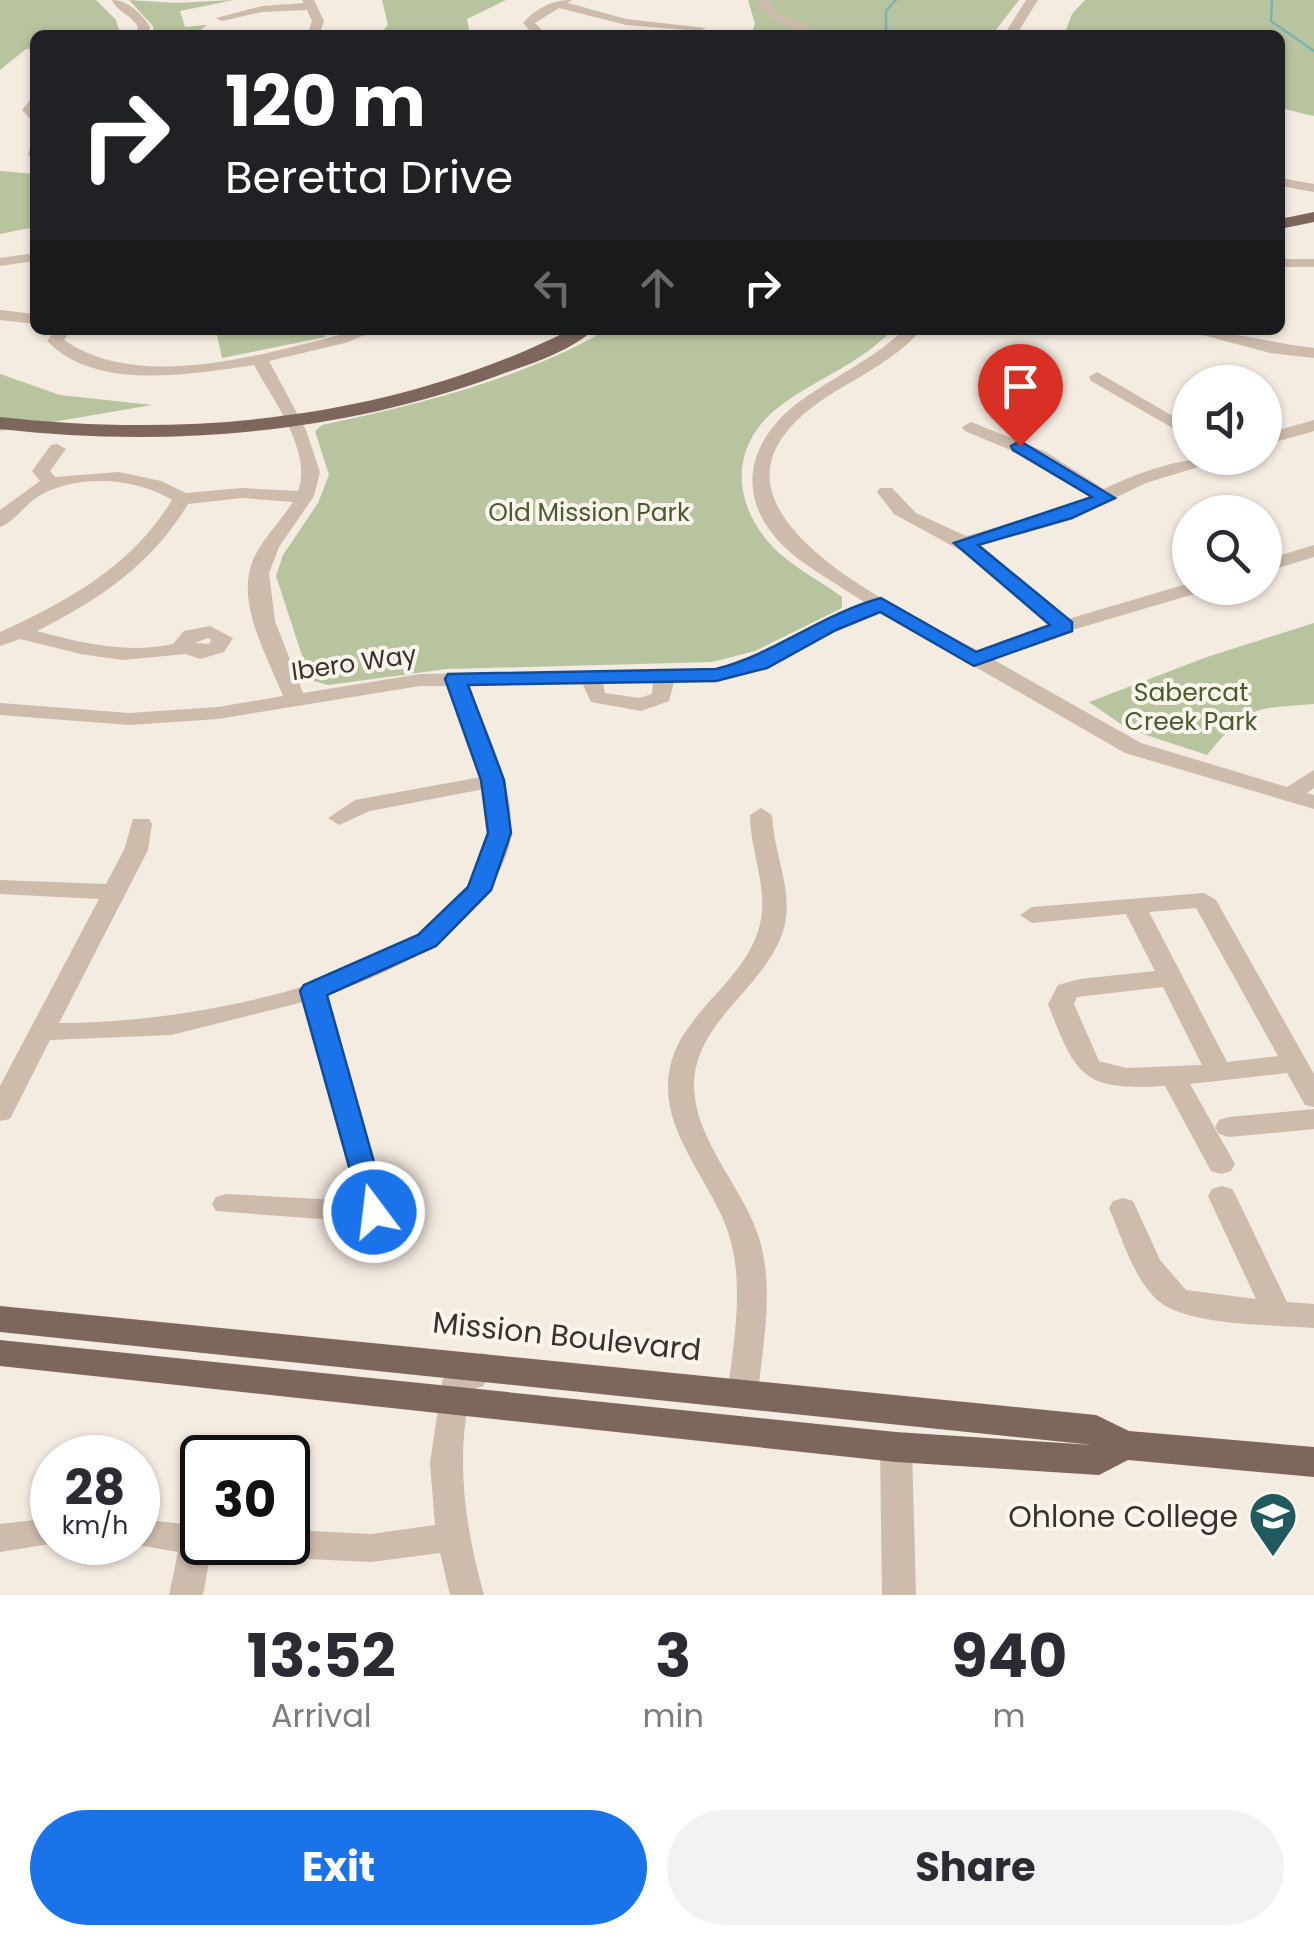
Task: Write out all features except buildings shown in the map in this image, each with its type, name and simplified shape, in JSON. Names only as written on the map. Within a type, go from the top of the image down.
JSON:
[{"type":"main road","points":[[1285,223],[1314,216]]},
{"type":"main road","points":[[0,423],[112,432],[290,420],[442,388],[516,364],[574,335]]},
{"type":"main road","name":"Mission Boulevard","points":[[0,1319],[1096,1429],[1123,1445],[1314,1462]]},
{"type":"main road","name":"Mission Boulevard","points":[[0,1353],[896,1447],[1099,1460],[1123,1445]]},
{"type":"street","points":[[118,0],[139,18],[143,30]]},
{"type":"street","points":[[763,0],[771,15],[809,30]]},
{"type":"street","points":[[1013,30],[1032,0]]},
{"type":"street","points":[[536,30],[528,23],[562,2],[626,22],[700,28]]},
{"type":"street","points":[[222,18],[309,3],[318,22],[315,30]]},
{"type":"street","points":[[1285,182],[1314,186]]},
{"type":"street","points":[[0,262],[30,258]]},
{"type":"street","points":[[1285,263],[1314,263]]},
{"type":"street","points":[[0,315],[30,318]]},
{"type":"street","points":[[59,335],[55,341],[65,353],[120,366],[182,369],[260,360],[353,335]]},
{"type":"street","points":[[909,335],[880,362],[809,403],[781,427],[764,455],[758,486],[773,519],[800,551],[974,660],[1133,748],[1304,798],[1314,776]]},
{"type":"street","points":[[1214,335],[1314,353]]},
{"type":"street","points":[[260,360],[304,446],[312,476],[305,497],[269,548],[259,571],[260,600],[294,699]]},
{"type":"street","points":[[1097,377],[1172,421]]},
{"type":"street","points":[[1282,434],[1314,424]]},
{"type":"street","points":[[972,427],[1040,456],[1106,498]]},
{"type":"street","points":[[51,483],[41,471],[57,449]]},
{"type":"street","points":[[964,543],[1066,514],[1172,470]]},
{"type":"street","points":[[0,520],[18,501],[51,483],[146,480],[168,486],[182,499],[242,493],[305,497]]},
{"type":"street","points":[[886,492],[892,504],[908,516],[964,543],[1065,626]]},
{"type":"street","points":[[10,636],[88,599],[137,556],[174,515],[182,499]]},
{"type":"street","points":[[1282,561],[1314,551]]},
{"type":"street","points":[[974,660],[1065,626],[1172,594]]},
{"type":"street","name":"Ibero Way","points":[[0,710],[130,719],[218,712],[455,679],[592,676],[598,698],[641,705],[662,697],[664,676],[716,675],[759,664],[829,625],[881,604]]},
{"type":"street","points":[[10,636],[84,650],[150,655],[185,648]]},
{"type":"street","points":[[42,1031],[122,1031],[174,1026],[313,991],[427,940],[478,890],[500,833],[493,780],[455,679]]},
{"type":"street","points":[[339,818],[364,805],[493,780]]},
{"type":"street","points":[[743,1391],[753,1303],[743,1233],[692,1129],[681,1085],[692,1037],[763,952],[771,928],[774,883],[759,842],[760,815]]},
{"type":"street","points":[[0,1112],[110,892],[136,850],[141,824]]},
{"type":"street","points":[[0,887],[110,892]]},
{"type":"street","points":[[1032,915],[1204,900],[1314,1098]]},
{"type":"street","points":[[1134,906],[1219,1072]]},
{"type":"street","points":[[1171,978],[1080,987],[1067,992],[1061,1004],[1090,1067],[1103,1075],[1121,1078],[1174,1077],[1295,1063]]},
{"type":"street","points":[[226,1204],[374,1212],[313,991]]},
{"type":"street","points":[[1174,1077],[1220,1164]]},
{"type":"street","points":[[1229,1128],[1314,1120]]},
{"type":"street","points":[[1222,1196],[1277,1312]]},
{"type":"street","points":[[1124,1208],[1159,1284],[1171,1299],[1314,1316]]},
{"type":"street","points":[[467,1595],[450,1537],[446,1424],[457,1382],[472,1377],[482,1365]]},
{"type":"street","points":[[896,1447],[899,1595]]},
{"type":"street","points":[[0,1538],[30,1535]]},
{"type":"street","points":[[310,1545],[371,1548],[450,1537]]},
{"type":"street","points":[[186,1595],[194,1565]]},
{"type":"green space","points":[[0,0],[96,0],[116,20],[119,30],[30,30],[30,49],[0,70]]},
{"type":"green space","points":[[129,0],[234,0],[180,11],[185,27],[207,25],[200,30],[153,30]]},
{"type":"green space","points":[[382,0],[506,0],[467,19],[469,30],[383,30],[388,25]]},
{"type":"green space","points":[[748,0],[1019,0],[996,30],[753,30],[755,24]]},
{"type":"green space","points":[[1085,0],[1314,0],[1314,116],[1285,109],[1285,30],[1066,30],[1072,14]]},
{"type":"green space","points":[[0,171],[30,174],[30,228],[0,234]]},
{"type":"green space","points":[[217,335],[326,337],[222,358]]},
{"type":"green space","name":"Old Mission Park","points":[[598,335],[887,335],[765,419],[744,456],[744,496],[763,535],[786,559],[842,597],[842,608],[755,651],[712,662],[447,669],[328,685],[310,680],[276,576],[283,555],[318,503],[329,475],[315,431],[322,425],[433,399],[573,348]]},
{"type":"green space","points":[[0,374],[60,395],[152,405],[0,431]]},
{"type":"green space","name":"Sabercat Creek Park","points":[[1314,623],[1314,704],[1252,713],[1232,727],[1207,755],[1128,729],[1089,702],[1207,657]]},
{"type":"waterway","points":[[886,30],[886,11],[896,0]]},
{"type":"waterway","points":[[1272,0],[1271,21],[1284,30]]},
{"type":"waterway","points":[[1285,31],[1314,51]]},
{"type":"place","name":"Ohlone College","points":[[1273,1558]]},
{"type":"route","points":[[374,1212],[313,991],[427,940],[478,890],[495,853],[500,833],[493,780],[455,679],[716,675],[759,664],[829,625],[881,604],[974,660],[1065,626],[964,543],[1066,514],[1106,498],[1020,446]]}]
